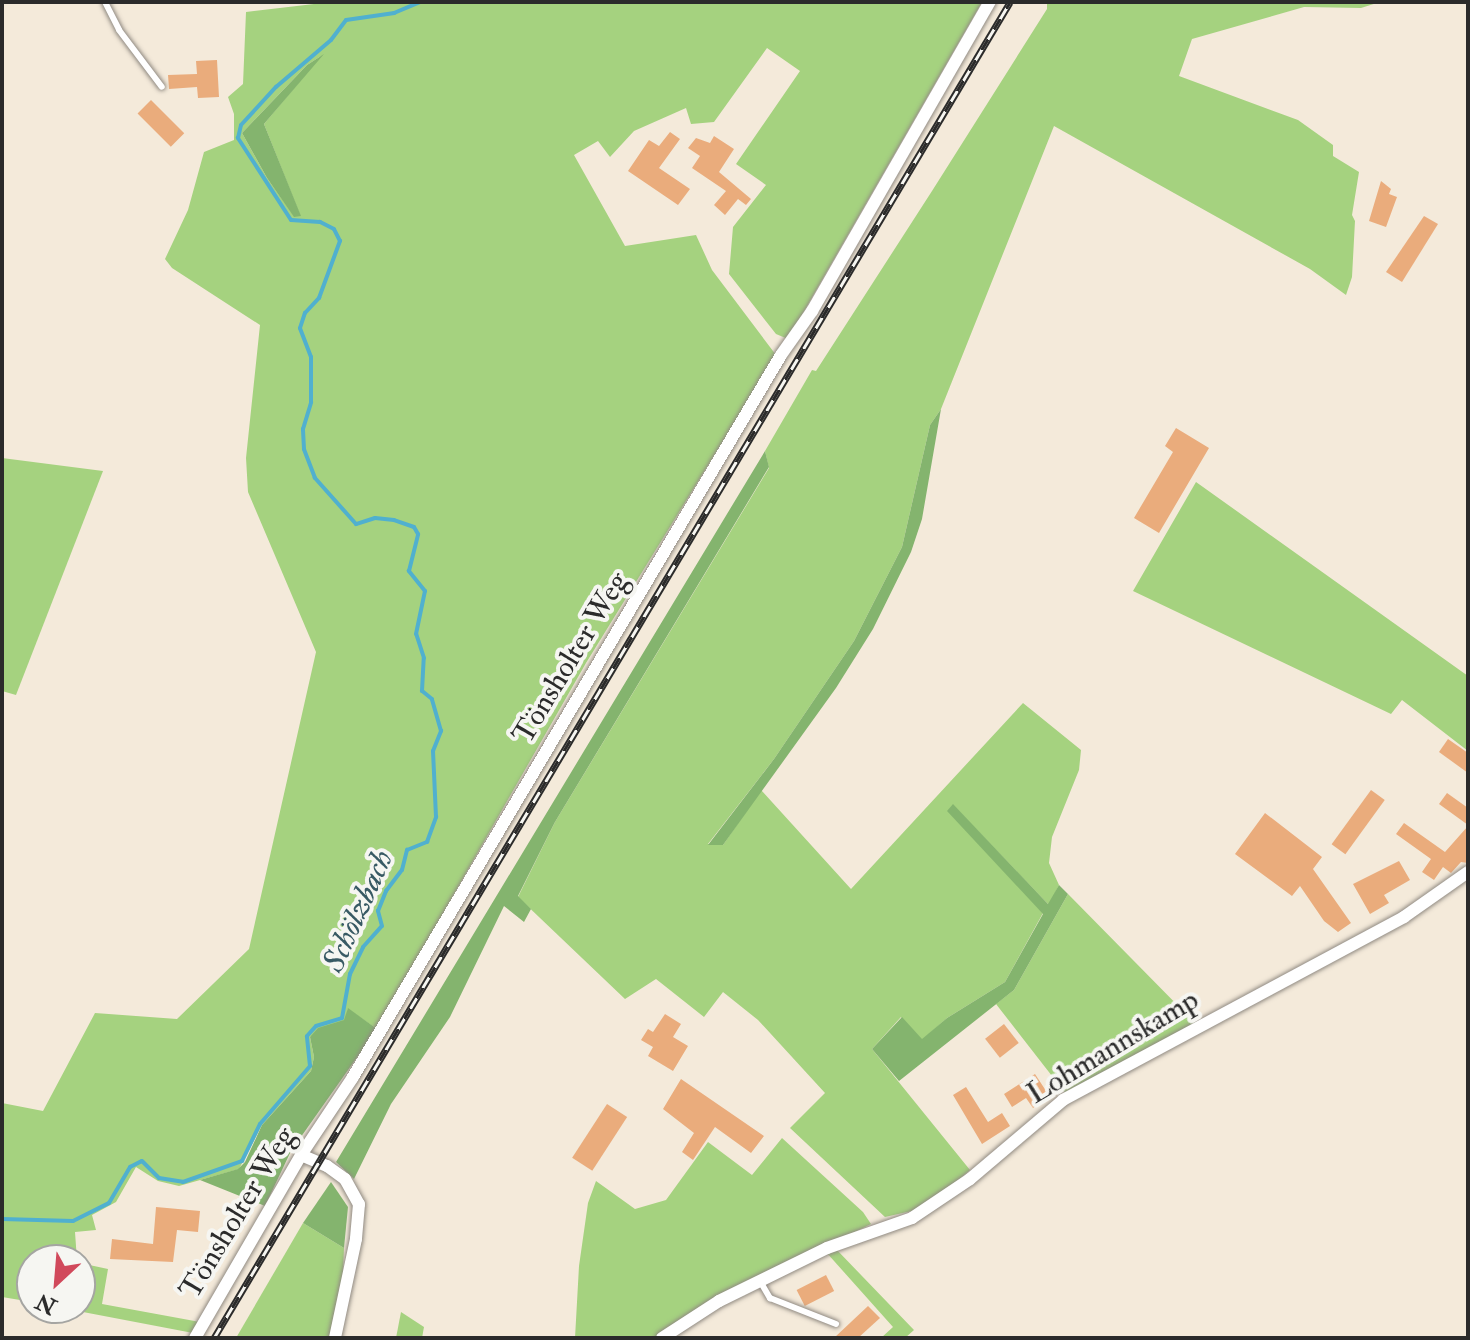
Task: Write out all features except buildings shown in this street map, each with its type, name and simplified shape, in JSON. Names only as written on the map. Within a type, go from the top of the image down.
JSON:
[{"type":"street","name":"Tönsholter Weg","points":[[195,1338],[301,1155],[353,1077],[781,355],[812,311],[990,2]]},
{"type":"street","name":"Lohmannskamp","points":[[662,1338],[719,1301],[827,1248],[912,1218],[970,1179],[1063,1100],[1404,917],[1468,872]]},
{"type":"street","points":[[301,1155],[327,1166],[345,1179],[359,1204],[356,1239],[335,1338]]},
{"type":"lane","points":[[105,2],[119,30],[162,87]]},
{"type":"lane","points":[[760,1281],[770,1298],[836,1324]]},
{"type":"green space","points":[[331,2],[982,2],[788,339],[776,334],[729,274],[733,227],[766,185],[736,164],[800,71],[767,48],[714,122],[691,124],[686,108],[634,131],[610,157],[598,141],[574,155],[625,246],[696,235],[712,270],[776,355],[586,663],[377,1029],[348,1009],[345,1020],[310,1037],[314,1057],[311,1071],[262,1125],[239,1169],[179,1186],[158,1181],[136,1167],[116,1202],[92,1215],[96,1230],[75,1232],[76,1244],[16,1244],[16,1299],[2,1297],[2,1103],[43,1111],[95,1013],[177,1019],[249,949],[316,652],[248,492],[246,458],[260,325],[172,268],[165,259],[188,210],[204,152],[234,140],[234,114],[228,97],[243,84],[246,12]],"holes":[[[321,56],[264,124],[300,215],[294,216],[267,178],[242,133],[307,65]]]},
{"type":"green space","points":[[1047,2],[1380,2],[1361,8],[1304,7],[1192,39],[1179,76],[1298,120],[1333,145],[1333,156],[1359,172],[1352,215],[1355,221],[1352,277],[1346,295],[1310,269],[1054,126],[941,409],[930,425],[902,547],[854,641],[774,759],[708,844],[723,845],[761,790],[851,889],[1023,703],[1081,750],[1079,770],[1052,837],[1049,863],[1059,885],[1049,905],[953,805],[948,811],[1043,913],[1005,982],[947,1018],[922,1040],[901,1017],[872,1049],[970,1170],[938,1197],[916,1210],[885,1217],[790,1128],[825,1093],[758,1020],[723,992],[704,1017],[656,979],[625,999],[518,897],[555,822],[769,468],[765,451],[812,370],[816,371],[932,191],[1047,9]]},
{"type":"green space","points":[[324,54],[264,124],[301,216],[294,217],[267,178],[242,133],[307,65]]},
{"type":"green space","points":[[941,409],[922,519],[911,552],[873,629],[836,688],[723,845],[708,845],[774,759],[854,641],[902,547],[930,425]]},
{"type":"green space","points":[[765,451],[769,467],[555,822],[518,896],[531,909],[524,922],[504,906],[450,1017],[391,1104],[354,1179],[336,1162]]},
{"type":"green space","points":[[2,458],[103,471],[16,695],[2,691]]},
{"type":"green space","points":[[1196,482],[1468,676],[1468,751],[1402,700],[1391,714],[1133,591]]},
{"type":"green space","points":[[953,804],[1048,904],[1059,885],[1068,894],[1014,990],[899,1081],[872,1049],[902,1017],[922,1039],[947,1018],[1005,982],[1043,914],[947,811]]},
{"type":"green space","points":[[1068,894],[1195,1023],[1066,1094],[996,1004],[1014,990]]},
{"type":"green space","points":[[348,1008],[377,1029],[291,1151],[265,1206],[200,1180],[238,1169],[245,1162],[262,1125],[311,1071],[314,1057],[310,1037],[318,1028],[344,1020]]},
{"type":"green space","points":[[782,1138],[863,1212],[871,1224],[703,1307],[654,1338],[575,1338],[579,1266],[588,1203],[596,1181],[635,1209],[666,1200],[708,1142],[752,1175]]},
{"type":"green space","points":[[331,1182],[348,1207],[344,1248],[303,1223]]},
{"type":"green space","points":[[303,1223],[344,1248],[343,1273],[329,1338],[236,1338]]},
{"type":"green space","points":[[836,1249],[914,1330],[905,1338],[881,1338],[893,1327],[826,1252]]},
{"type":"green space","points":[[96,1266],[108,1269],[102,1304],[200,1322],[193,1333],[96,1314]]},
{"type":"green space","points":[[401,1312],[424,1327],[422,1338],[396,1338]]},
{"type":"waterway","name":"Schölzbach","points":[[2,1219],[73,1221],[109,1203],[130,1167],[142,1161],[159,1178],[183,1182],[242,1161],[260,1124],[310,1066],[307,1036],[316,1026],[342,1018],[350,974],[363,947],[382,926],[378,911],[386,891],[402,870],[407,850],[427,842],[436,817],[433,751],[441,731],[432,699],[422,691],[424,658],[416,634],[425,591],[409,571],[418,534],[414,527],[394,520],[375,518],[356,524],[315,478],[304,449],[303,429],[311,402],[311,357],[300,328],[305,313],[319,298],[340,241],[334,229],[320,222],[291,220],[238,138],[241,125],[276,87],[331,40],[346,20],[394,13],[420,2]]},
{"type":"railway","points":[[214,1338],[1010,2]]}]
